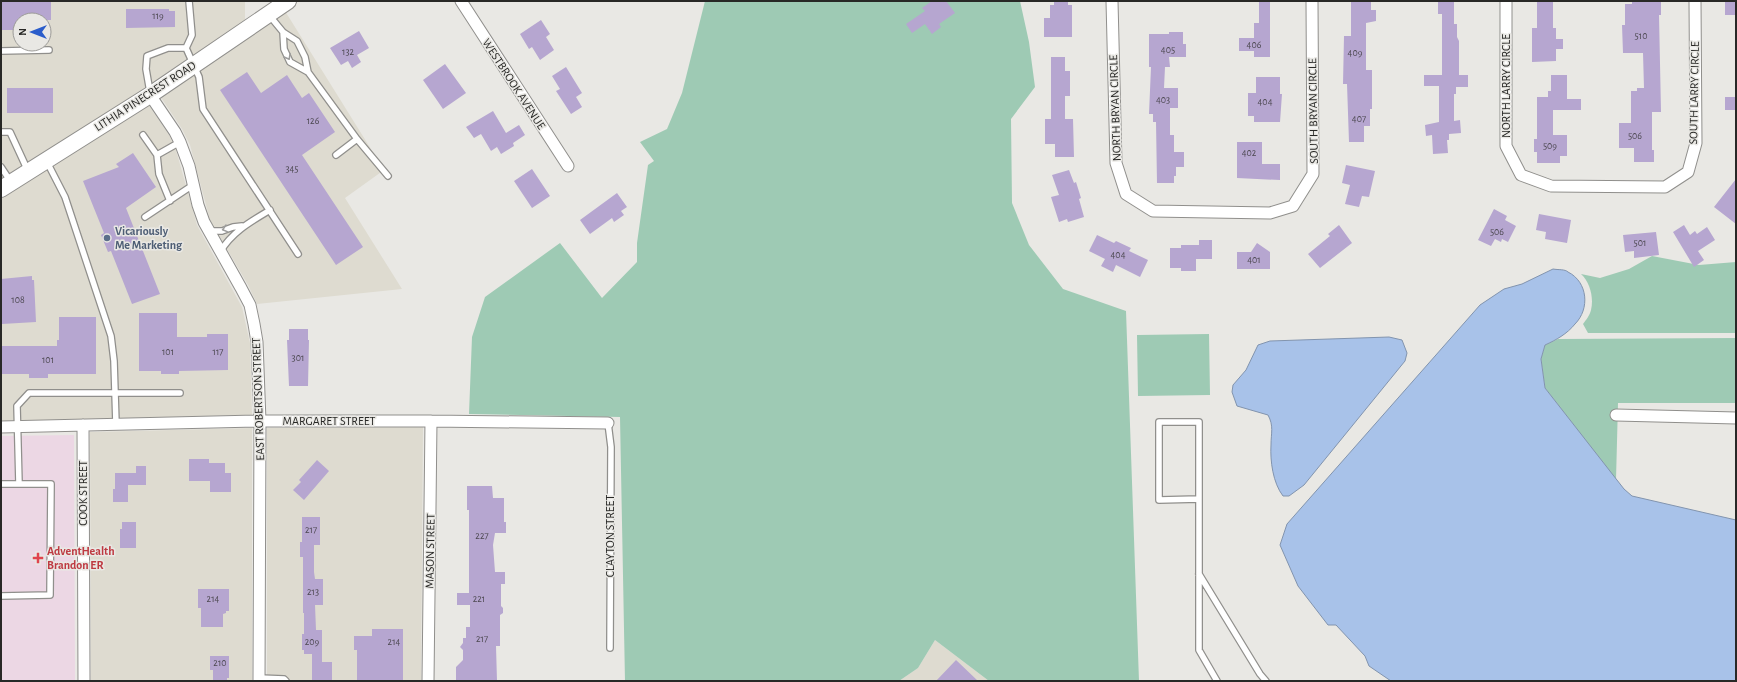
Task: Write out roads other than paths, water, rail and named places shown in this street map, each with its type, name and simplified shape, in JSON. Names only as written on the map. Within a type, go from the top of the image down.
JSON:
[{"type":"main road","name":"LITHIA PINECREST ROAD","points":[[6,186],[150,95],[288,1]]},
{"type":"street","name":"WESTBROOK AVENUE","points":[[461,1],[568,166]]},
{"type":"street","name":"NORTH BRYAN CIRCLE","points":[[1112,1],[1116,163],[1126,194],[1153,211],[1212,212]]},
{"type":"street","name":"SOUTH BRYAN CIRCLE","points":[[1212,212],[1270,214],[1293,206],[1313,174],[1312,1]]},
{"type":"street","name":"NORTH LARRY CIRCLE","points":[[1506,1],[1506,146],[1521,175],[1551,186],[1607,186]]},
{"type":"street","name":"SOUTH LARRY CIRCLE","points":[[1607,186],[1665,187],[1688,172],[1696,143],[1695,1]]},
{"type":"street","name":"EAST ROBERTSON STREET","points":[[150,95],[180,142],[189,166],[198,205],[208,230],[250,305],[254,324],[257,342],[260,421],[259,680]]},
{"type":"street","points":[[1616,415],[1736,418]]},
{"type":"street","name":"MARGARET STREET","points":[[1,428],[260,421],[608,423]]},
{"type":"street","name":"MASON STREET","points":[[428,681],[431,421]]},
{"type":"street","name":"COOK STREET","points":[[83,425],[84,681]]},
{"type":"lane","points":[[189,1],[192,35],[186,48],[199,77],[203,109],[298,254]]},
{"type":"lane","points":[[268,14],[283,32],[297,42],[305,57],[308,72]]},
{"type":"lane","points":[[283,32],[284,50],[290,62],[308,72],[357,138],[388,176]]},
{"type":"lane","points":[[150,95],[146,69],[147,56],[168,48],[186,48]]},
{"type":"lane","points":[[1,51],[12,51]]},
{"type":"lane","points":[[1,132],[10,132],[28,171]]},
{"type":"lane","points":[[143,135],[158,155],[159,174],[170,201]]},
{"type":"lane","points":[[336,155],[357,138]]},
{"type":"lane","points":[[158,155],[180,142]]},
{"type":"lane","points":[[46,160],[65,197],[111,336],[116,424]]},
{"type":"lane","points":[[1,167],[6,186]]},
{"type":"lane","points":[[145,217],[193,185]]},
{"type":"lane","points":[[208,230],[222,231],[233,227],[242,226],[270,210]]},
{"type":"lane","points":[[220,252],[227,240],[236,235],[242,226]]},
{"type":"lane","points":[[19,484],[17,406],[29,393],[180,392]]},
{"type":"lane","points":[[1199,499],[1159,500],[1158,422],[1198,422],[1199,499],[1199,650],[1217,681]]},
{"type":"lane","name":"CLAYTON STREET","points":[[608,423],[611,447],[610,648]]},
{"type":"lane","points":[[1,484],[51,484],[50,596],[1,596]]},
{"type":"lane","points":[[1199,574],[1260,674],[1266,681]]},
{"type":"lane","points":[[259,680],[284,679],[286,681]]},
{"type":"water","points":[[1553,269],[1565,270],[1575,276],[1583,289],[1585,304],[1580,318],[1572,328],[1545,345],[1541,359],[1545,388],[1624,489],[1632,496],[1736,520],[1736,681],[1391,681],[1369,666],[1365,656],[1336,625],[1328,625],[1298,586],[1280,545],[1287,524],[1480,305],[1504,289],[1522,284]]},
{"type":"water","points":[[1389,337],[1402,340],[1407,353],[1405,361],[1304,485],[1289,496],[1283,496],[1277,485],[1273,472],[1271,451],[1272,426],[1270,419],[1268,415],[1237,406],[1232,392],[1233,385],[1246,370],[1258,345],[1270,341]]},
{"type":"place","name":"Vicariously Me Marketing","points":[[107,238]]},
{"type":"place","name":"AdventHealth Brandon ER","points":[[38,558]]}]
